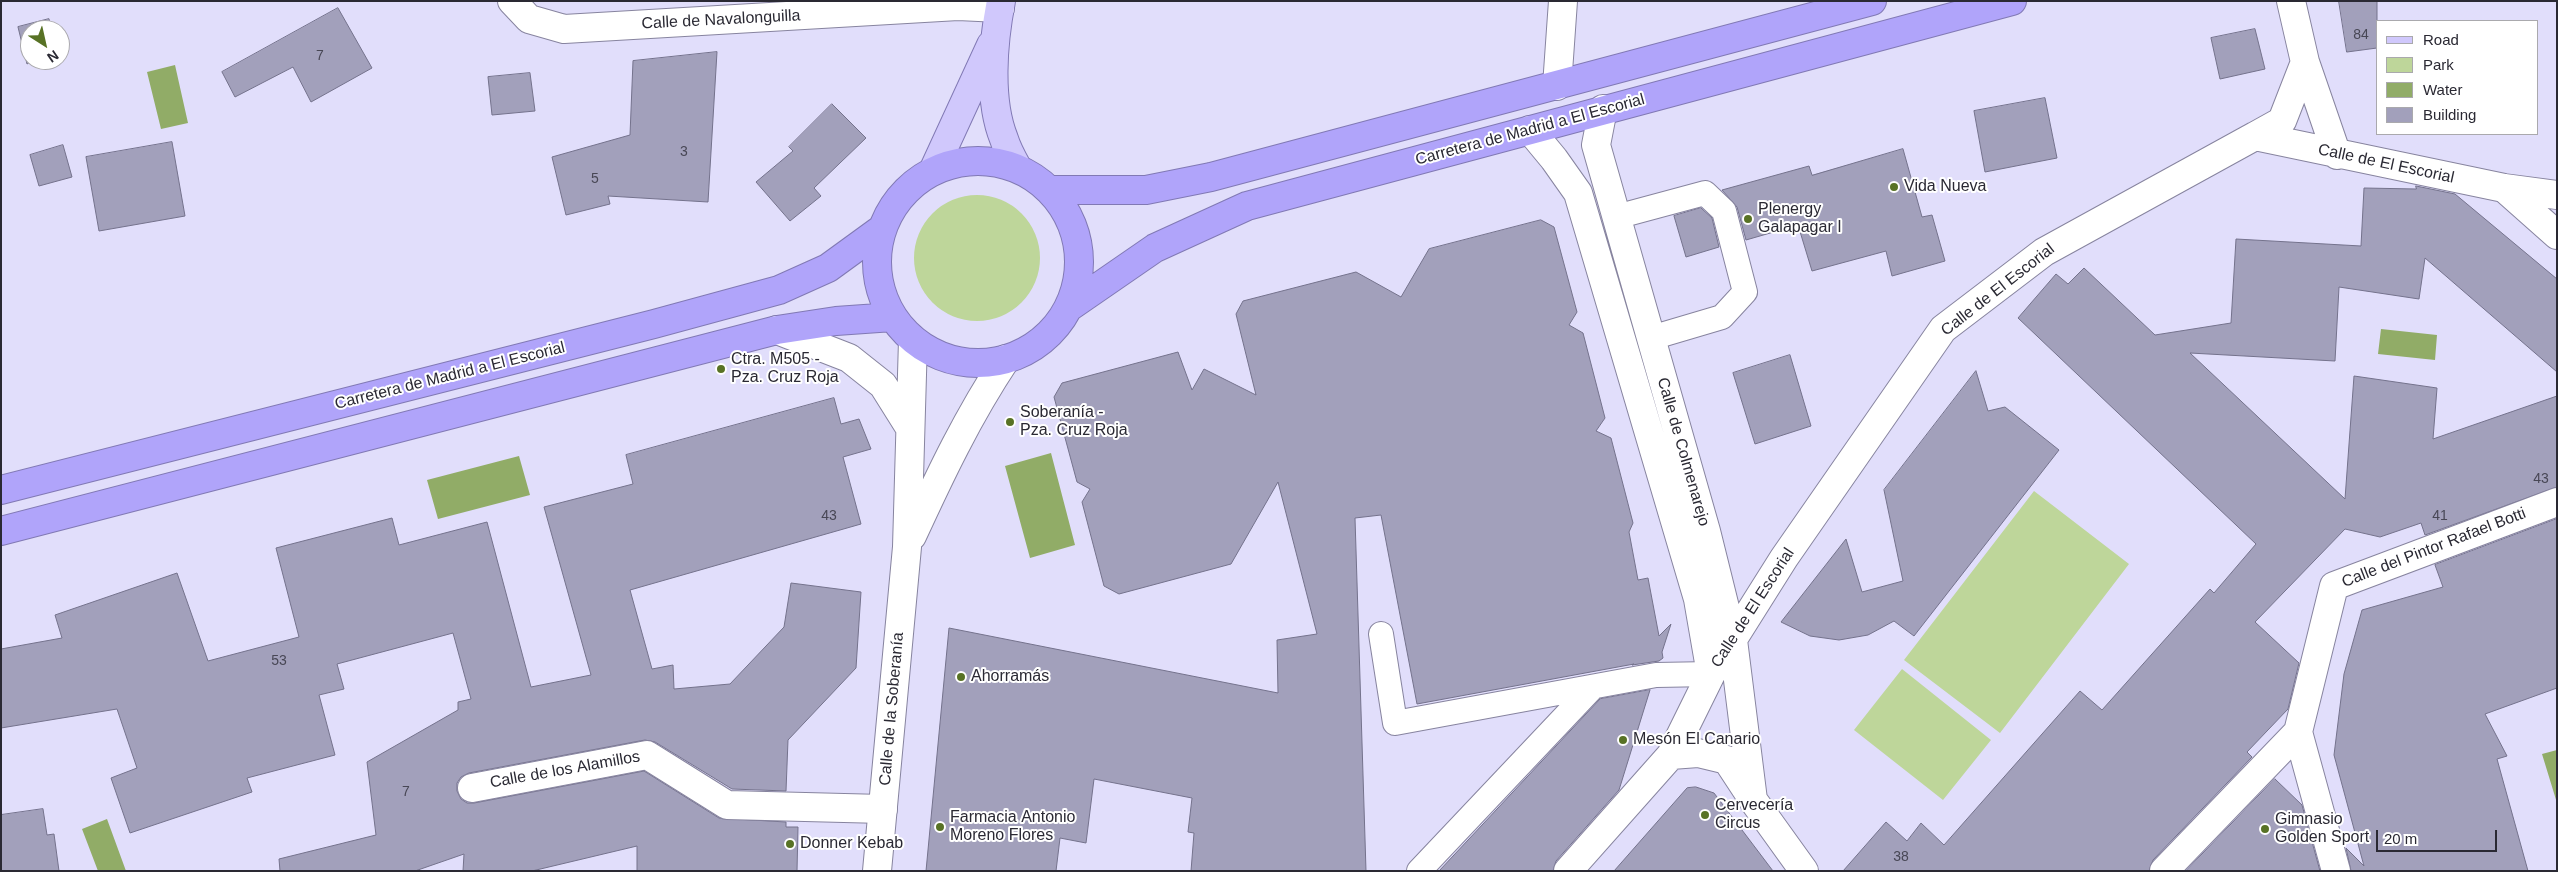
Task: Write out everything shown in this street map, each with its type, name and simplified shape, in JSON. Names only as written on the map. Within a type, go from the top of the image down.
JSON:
[{"type":"highway","points":[[1050,190],[1146,190],[1211,177],[1872,1]]},
{"type":"highway","name":"Carretera de Madrid a El Escorial","points":[[1068,308],[1155,248],[1246,206],[2012,1]]},
{"type":"highway","points":[[989,161],[1017,167],[1035,177],[1050,190],[1069,215],[1078,246],[1078,278],[1068,308],[1057,326],[1042,340],[1025,352],[1006,359],[981,362],[957,361],[934,353],[913,340],[893,318],[882,292],[877,265],[883,228],[899,198],[914,182],[933,171],[960,162],[989,161]]},
{"type":"highway","name":"Carretera de Madrid a El Escorial","points":[[1,490],[654,324],[779,290],[828,268],[883,228]]},
{"type":"highway","points":[[1,530],[777,330],[836,321],[893,318]]},
{"type":"main road","points":[[1000,4],[994,37],[995,98],[1003,138],[1017,167]]},
{"type":"main road","points":[[933,171],[994,37]]},
{"type":"street","name":"Calle de Navalonguilla","points":[[512,1],[529,19],[564,29],[1000,4]]},
{"type":"street","points":[[1557,86],[1563,1]]},
{"type":"street","points":[[2290,1],[2305,62],[2337,155]]},
{"type":"street","points":[[2255,136],[2282,121],[2305,62]]},
{"type":"street","name":"Calle de Colmenarejo","points":[[1603,109],[1596,145],[1706,531],[1733,640],[1753,800]]},
{"type":"street","name":"Calle de Colmenarejo","points":[[1530,130],[1554,159],[1578,193],[1698,599],[1711,674]]},
{"type":"street","name":"Calle de El Escorial","points":[[1568,871],[1671,755],[1711,674],[1784,558],[1943,329],[2044,252],[2255,136],[2337,155],[2504,188],[2557,195]]},
{"type":"street","points":[[2504,188],[2557,235]]},
{"type":"street","points":[[777,330],[850,358],[883,385],[910,428]]},
{"type":"street","name":"Calle de la Soberanía","points":[[877,871],[907,547],[913,340]]},
{"type":"street","name":"Calle de la Soberanía","points":[[907,547],[952,450],[977,402],[1006,359]]},
{"type":"street","name":"Calle del Pintor Rafael Botti","points":[[2336,871],[2298,732],[2334,586],[2557,502]]},
{"type":"street","points":[[2164,871],[2298,732]]},
{"type":"street","name":"Calle de Colmenarejo","points":[[1671,755],[1698,753],[1727,760],[1804,871]]},
{"type":"street","name":"Calle de los Alamillos","points":[[472,788],[647,755],[727,805],[883,809]]},
{"type":"lane","points":[[1616,217],[1705,193],[1724,211],[1745,292],[1722,317],[1651,338]]},
{"type":"lane","points":[[1381,634],[1395,723],[1656,675],[1711,674]]},
{"type":"lane","points":[[1419,871],[1593,687]]},
{"type":"green space","points":[[977,195],[1001,200],[1021,214],[1035,234],[1040,258],[1035,282],[1021,302],[1001,316],[977,321],[953,316],[933,302],[919,282],[914,258],[919,234],[933,214],[953,200]]},
{"type":"green space","points":[[2034,491],[2129,564],[2000,733],[1904,660]]},
{"type":"green space","points":[[1902,669],[1991,740],[1943,800],[1854,730]]},
{"type":"water","points":[[175,65],[188,123],[161,129],[147,72]]},
{"type":"water","points":[[2381,329],[2437,335],[2435,360],[2378,354]]},
{"type":"water","points":[[1051,453],[1075,545],[1030,558],[1005,466]]},
{"type":"water","points":[[519,456],[530,495],[438,519],[427,480]]},
{"type":"water","points":[[2557,750],[2557,803],[2542,754]]},
{"type":"water","points":[[107,819],[126,871],[98,871],[82,829]]},
{"type":"building","points":[[2339,1],[2377,1],[2376,48],[2347,52]]},
{"type":"building","points":[[338,8],[372,68],[311,102],[293,67],[235,97],[222,72]]},
{"type":"building","points":[[2255,29],[2265,69],[2220,79],[2211,38]]},
{"type":"building","points":[[717,52],[708,202],[608,196],[610,204],[566,215],[552,157],[630,135],[633,61]]},
{"type":"building","points":[[530,73],[535,111],[492,115],[488,77]]},
{"type":"building","points":[[2045,98],[2057,158],[1985,172],[1974,111]]},
{"type":"building","points":[[832,104],[866,138],[814,188],[821,196],[790,221],[756,182],[793,151],[789,147]]},
{"type":"building","points":[[172,142],[185,216],[99,231],[86,157]]},
{"type":"building","points":[[63,145],[72,177],[39,186],[30,155]]},
{"type":"building","points":[[1903,149],[1922,217],[1932,215],[1945,261],[1892,276],[1886,251],[1812,271],[1798,225],[1746,240],[1737,207],[1722,190],[1809,166],[1812,175]]},
{"type":"building","points":[[2416,186],[2455,194],[2557,279],[2557,372],[2425,258],[2419,299],[2339,287],[2335,361],[2190,353],[2345,499],[2354,376],[2437,388],[2433,439],[2557,396],[2557,487],[2425,535],[2421,523],[2380,537],[2345,529],[2255,622],[2299,663],[2288,709],[2247,752],[2252,757],[2153,860],[2149,871],[1843,871],[1886,822],[1907,841],[1921,823],[1944,845],[2080,691],[2102,710],[2210,589],[2214,593],[2256,544],[2018,318],[2056,274],[2068,284],[2084,268],[2155,335],[2231,323],[2236,239],[2361,246],[2364,188],[2416,189]]},
{"type":"building","points":[[1701,208],[1712,218],[1719,247],[1686,257],[1674,216]]},
{"type":"building","points":[[1541,220],[1554,227],[1577,312],[1569,325],[1583,333],[1605,418],[1596,431],[1611,438],[1633,523],[1629,532],[1638,580],[1648,578],[1659,636],[1671,624],[1662,652],[1663,658],[1659,661],[1417,704],[1381,515],[1355,518],[1366,871],[1191,871],[1194,833],[1188,832],[1192,798],[1094,779],[1086,843],[1060,838],[1056,871],[926,871],[949,628],[1278,693],[1277,640],[1317,634],[1278,482],[1231,564],[1119,594],[1104,586],[1082,502],[1090,489],[1077,482],[1054,397],[1062,383],[1178,352],[1192,390],[1204,369],[1256,395],[1236,314],[1243,301],[1356,272],[1401,297],[1429,249]]},
{"type":"building","points":[[1790,355],[1811,426],[1755,444],[1733,373]]},
{"type":"building","points":[[1976,371],[1988,411],[2005,407],[2059,450],[1914,636],[1894,621],[1868,635],[1839,640],[1810,636],[1781,622],[1846,539],[1862,592],[1903,581],[1884,490]]},
{"type":"building","points":[[834,398],[841,424],[859,419],[871,449],[843,457],[861,524],[630,590],[652,669],[673,665],[674,689],[730,684],[784,627],[791,583],[861,592],[856,668],[788,740],[786,791],[732,789],[655,742],[645,740],[469,773],[461,777],[457,783],[457,791],[461,799],[467,803],[474,803],[644,771],[719,818],[786,822],[786,827],[798,827],[797,871],[637,871],[637,846],[532,871],[463,871],[464,854],[415,871],[280,871],[279,859],[376,835],[367,762],[458,710],[458,702],[471,699],[453,633],[337,664],[344,689],[319,695],[335,755],[247,778],[252,792],[130,833],[111,778],[137,768],[117,709],[1,728],[1,649],[62,638],[55,615],[177,573],[208,661],[299,637],[276,548],[392,518],[399,545],[487,522],[531,687],[591,675],[544,507],[633,484],[626,455]]},
{"type":"building","points":[[2557,519],[2557,688],[2485,714],[2507,756],[2497,759],[2528,871],[2351,871],[2346,848],[2364,866],[2334,755],[2344,674],[2362,610],[2443,587],[2435,565]]},
{"type":"building","points":[[1650,690],[1619,790],[1556,861],[1553,871],[1439,871],[1600,699]]},
{"type":"building","points":[[2275,779],[2302,805],[2320,871],[2186,871]]},
{"type":"building","points":[[1696,787],[1714,793],[1773,871],[1614,871],[1687,788]]},
{"type":"building","points":[[43,809],[47,835],[54,834],[59,871],[1,871],[1,815]]},
{"type":"place","name":"Vida Nueva","points":[[1894,187]]},
{"type":"place","name":"Plenergy Galapagar I","points":[[1748,219]]},
{"type":"place","name":"Ctra. M505 - Pza. Cruz Roja","points":[[721,369]]},
{"type":"place","name":"Soberanía - Pza. Cruz Roja","points":[[1010,422]]},
{"type":"place","name":"Ahorramás","points":[[961,677]]},
{"type":"place","name":"Mesón El Canario","points":[[1623,740]]},
{"type":"place","name":"Cervecería Circus","points":[[1705,815]]},
{"type":"place","name":"Farmacia Antonio Moreno Flores","points":[[940,827]]},
{"type":"place","name":"Gimnasio Golden Sport","points":[[2265,829]]},
{"type":"place","name":"Donner Kebab","points":[[790,844]]}]
